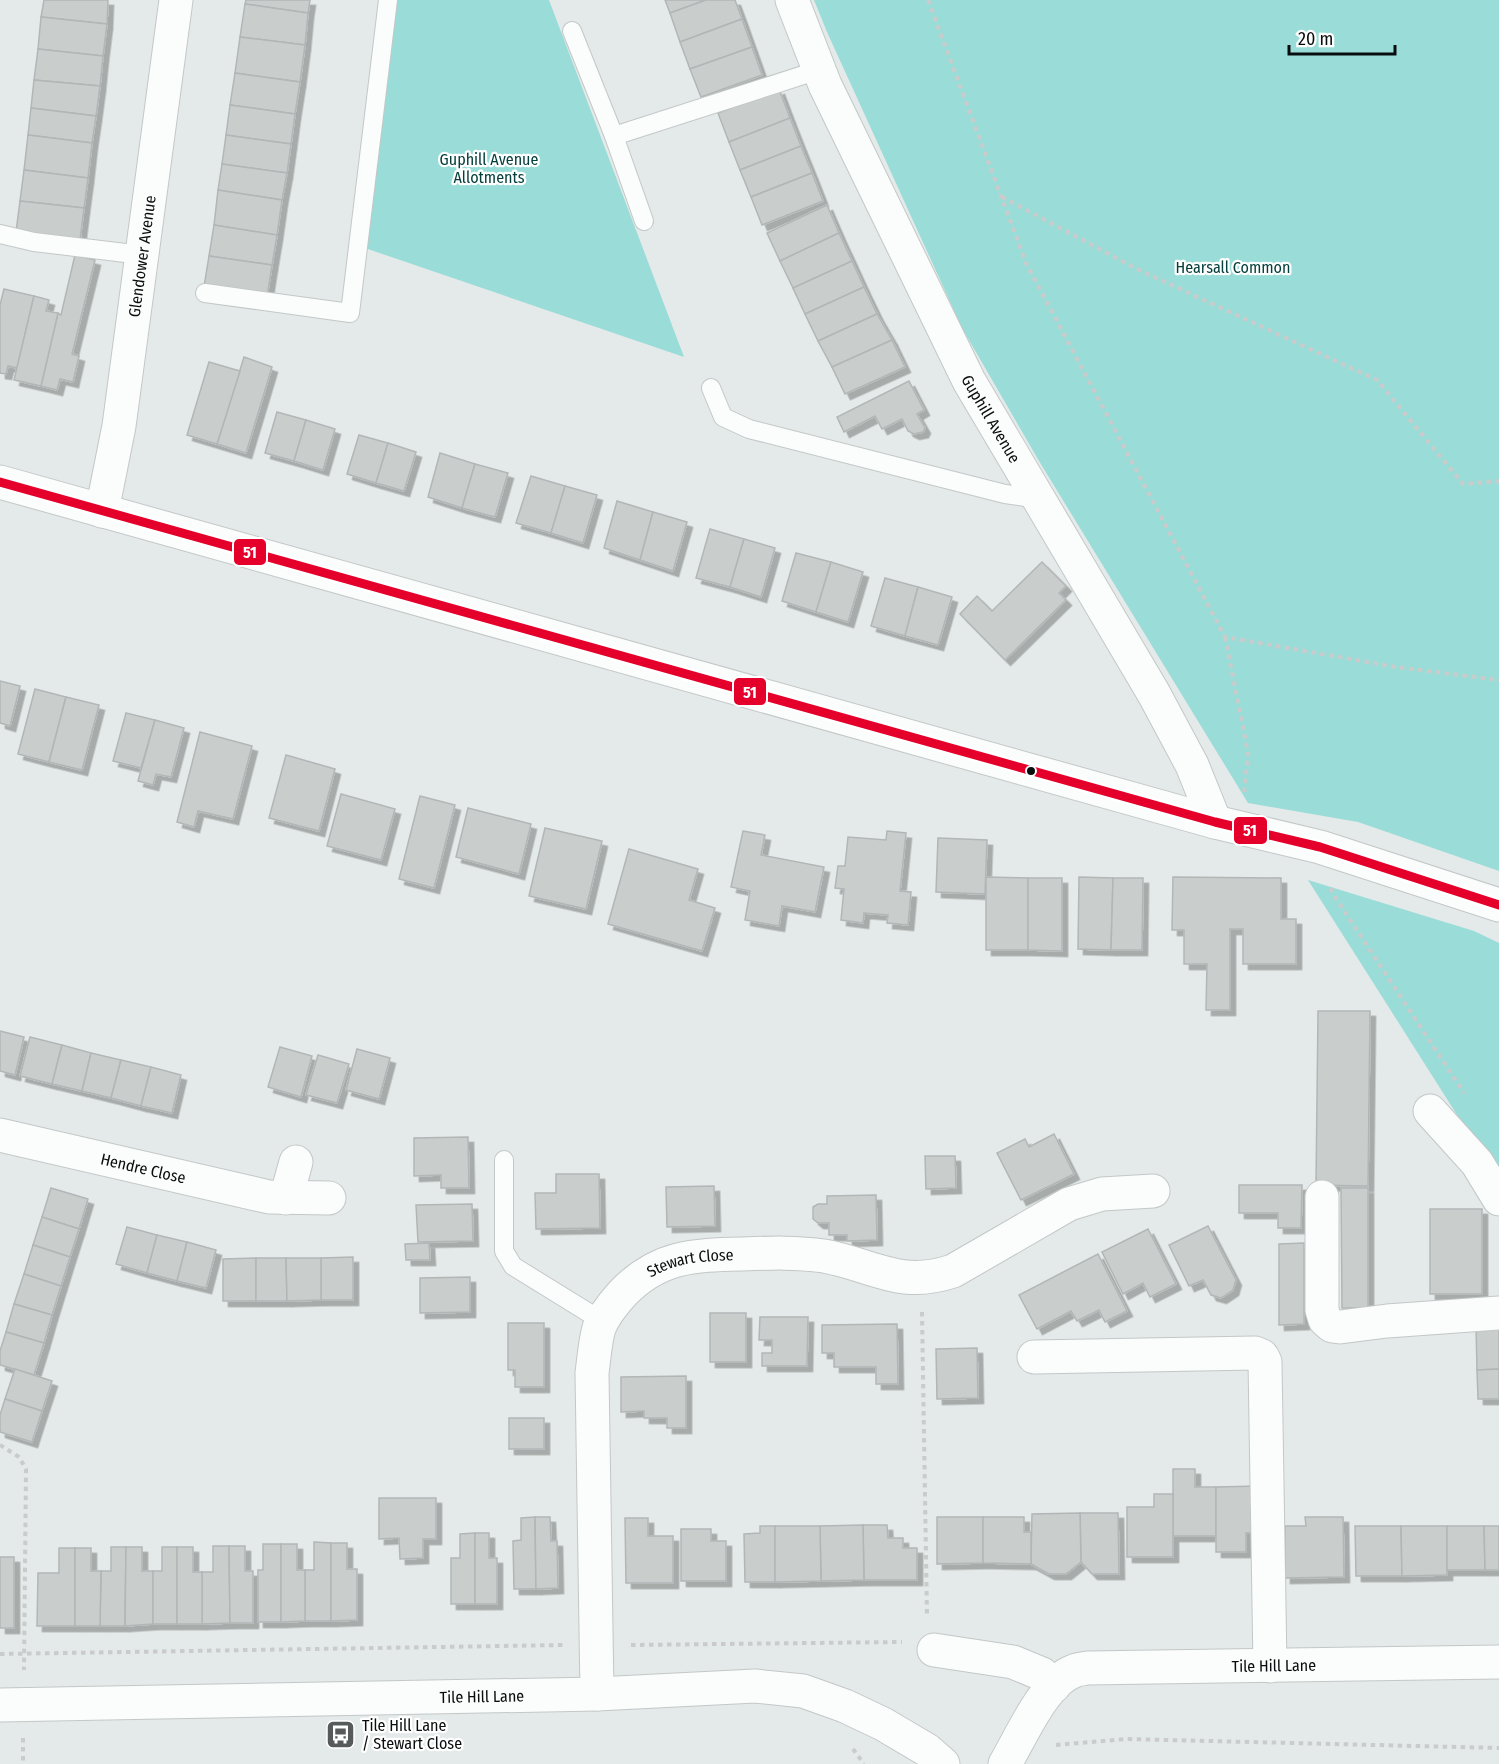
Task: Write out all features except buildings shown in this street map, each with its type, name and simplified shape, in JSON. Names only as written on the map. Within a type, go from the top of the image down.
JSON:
[{"type":"street","name":"Glendower Avenue","points":[[102,511],[119,426],[176,0]]},
{"type":"street","name":"Guphill Avenue","points":[[792,0],[819,70],[969,381],[1154,694],[1228,825]]},
{"type":"street","points":[[0,482],[1228,825],[1320,847],[1499,905]]},
{"type":"street","points":[[1430,1111],[1477,1163],[1499,1199]]},
{"type":"street","name":"Hendre Close","points":[[0,1135],[269,1197],[329,1198]]},
{"type":"street","points":[[286,1198],[296,1162]]},
{"type":"street","name":"Stewart Close","points":[[597,1694],[592,1373],[597,1337],[602,1321],[615,1301],[639,1278],[673,1260],[693,1256],[787,1252],[827,1257],[884,1274],[922,1279],[953,1271],[1069,1204],[1102,1194],[1153,1191]]},
{"type":"street","points":[[1322,1197],[1322,1310],[1325,1320],[1332,1326],[1499,1313]]},
{"type":"street","points":[[1034,1357],[1255,1353],[1262,1356],[1265,1362],[1270,1666]]},
{"type":"street","points":[[932,1646],[1013,1662],[1042,1674],[1054,1686]]},
{"type":"street","name":"Tile Hill Lane","points":[[1010,1755],[1045,1694],[1062,1678],[1074,1671],[1088,1668],[1499,1662]]},
{"type":"street","name":"Tile Hill Lane","points":[[11,1704],[597,1694],[755,1686],[803,1691],[845,1706],[883,1724],[927,1750],[943,1764]]},
{"type":"lane","points":[[205,293],[350,313],[388,0]]},
{"type":"lane","points":[[572,31],[614,136],[644,221]]},
{"type":"lane","points":[[614,136],[819,70]]},
{"type":"lane","points":[[0,234],[34,242],[142,255]]},
{"type":"lane","points":[[711,388],[723,417],[748,429],[1005,494],[1039,499]]},
{"type":"lane","points":[[504,1160],[504,1251],[513,1266],[602,1321]]},
{"type":"path","points":[[928,0],[1026,263],[1225,637],[1248,753],[1228,825]]},
{"type":"path","points":[[1001,196],[1137,269],[1377,380],[1463,484],[1499,481]]},
{"type":"path","points":[[1225,637],[1396,667],[1499,680]]},
{"type":"path","points":[[1320,847],[1333,894],[1467,1098]]},
{"type":"path","points":[[0,1654],[596,1645],[932,1646],[927,1637],[922,1279]]},
{"type":"path","points":[[0,1445],[19,1457],[26,1469],[24,1654],[11,1704],[23,1764]]},
{"type":"path","points":[[1010,1755],[1126,1739],[1499,1748]]},
{"type":"green space","name":"Guphill Avenue Allotments","points":[[394,0],[549,0],[684,357],[362,247]]},
{"type":"green space","name":"Hearsall Common","points":[[814,0],[1499,0],[1499,871],[1358,822],[1248,803],[1039,461],[962,328]]},
{"type":"green space","points":[[1308,880],[1474,931],[1499,943],[1499,1181]]},
{"type":"transit line","name":"51","points":[[0,482],[1215,822],[1320,847],[1499,905]]},
{"type":"place","name":"Tile Hill Lane / Stewart Close","points":[[341,1734]]}]
